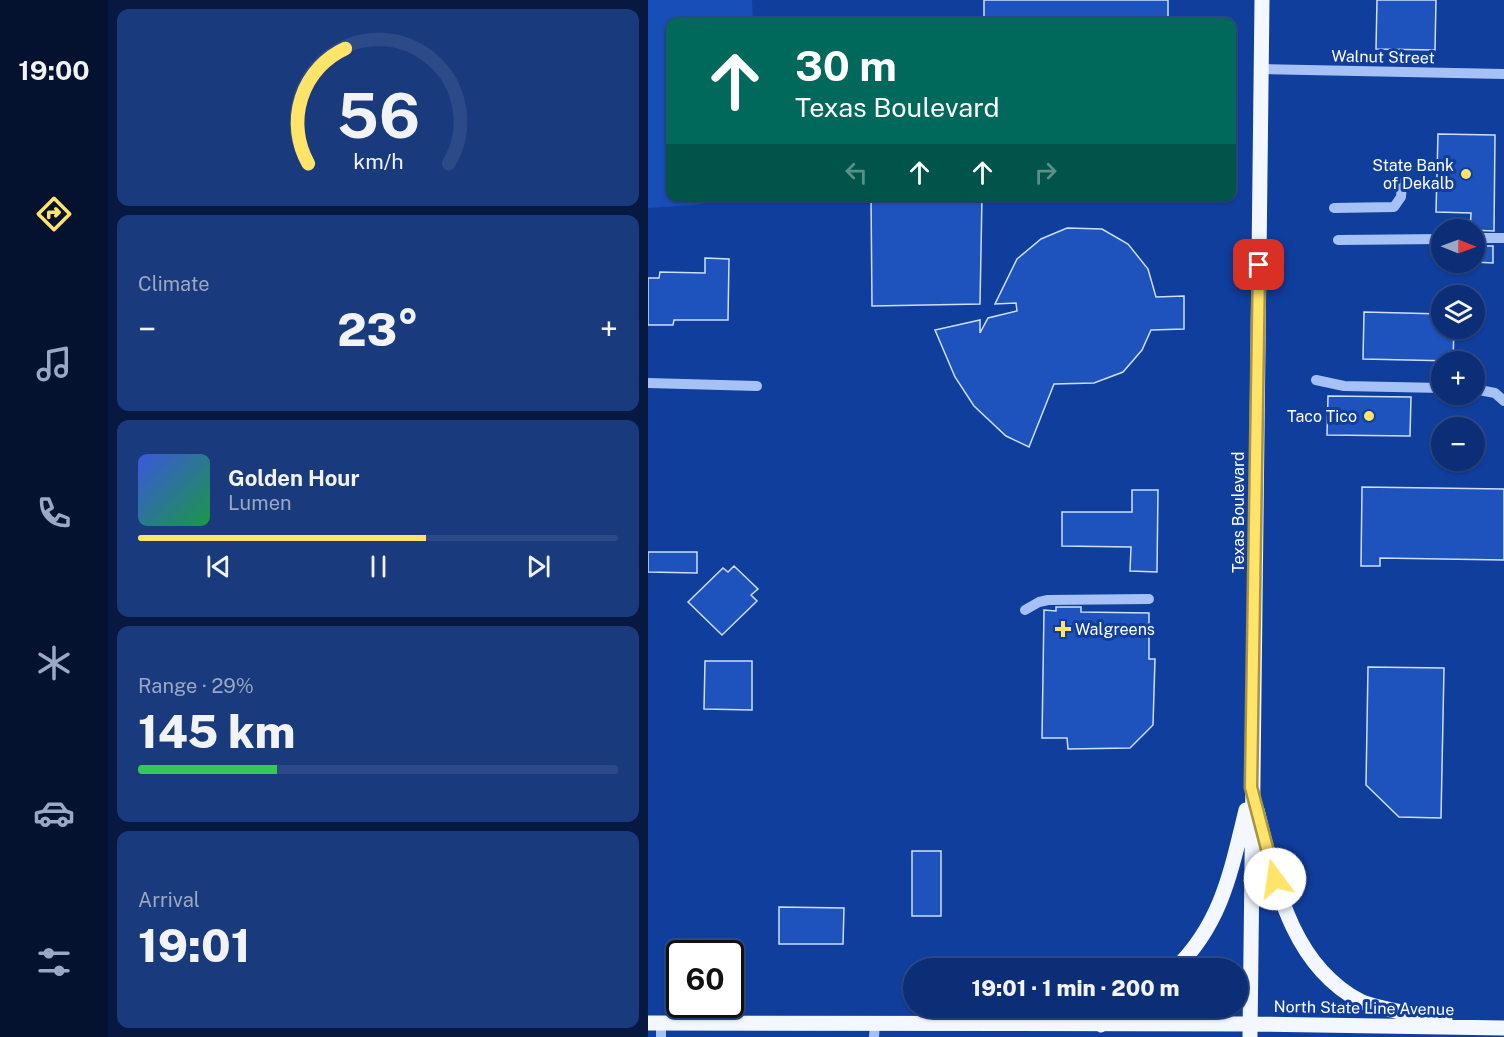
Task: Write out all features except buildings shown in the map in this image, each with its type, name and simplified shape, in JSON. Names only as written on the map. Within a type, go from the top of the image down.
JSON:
[{"type":"main road","name":"Texas Boulevard","points":[[1251,1030],[1251,787],[1262,0]]},
{"type":"main road","points":[[1186,958],[1196,948],[1218,911],[1230,876],[1251,787]]},
{"type":"main road","points":[[1251,787],[1275,879],[1298,939],[1319,971],[1362,1002],[1480,1028]]},
{"type":"main road","points":[[1111,1018],[1101,1025],[1113,1037]]},
{"type":"main road","name":"North State Line Avenue","points":[[657,1027],[875,1031],[1101,1025],[1251,1030],[1504,1028]]},
{"type":"street","name":"Walnut Street","points":[[1261,69],[1504,74]]},
{"type":"street","points":[[1334,208],[1394,207],[1401,197],[1402,183]]},
{"type":"street","points":[[1338,240],[1431,238]]},
{"type":"street","points":[[1485,238],[1504,238]]},
{"type":"street","points":[[1316,380],[1344,386],[1431,388]]},
{"type":"street","points":[[648,383],[757,386]]},
{"type":"street","points":[[1485,391],[1495,393],[1504,401]]},
{"type":"street","points":[[1025,610],[1048,600],[1149,599]]},
{"type":"shaded area","points":[[648,0],[752,0],[753,18],[666,18],[666,201],[714,201],[695,205],[648,208]]},
{"type":"place","name":"State Bank of Dekalb","points":[[1466,174]]},
{"type":"place","name":"Taco Tico","points":[[1369,416]]},
{"type":"place","name":"Walgreens","points":[[1063,629]]},
{"type":"route","points":[[1259,265],[1251,787],[1275,879]]}]
